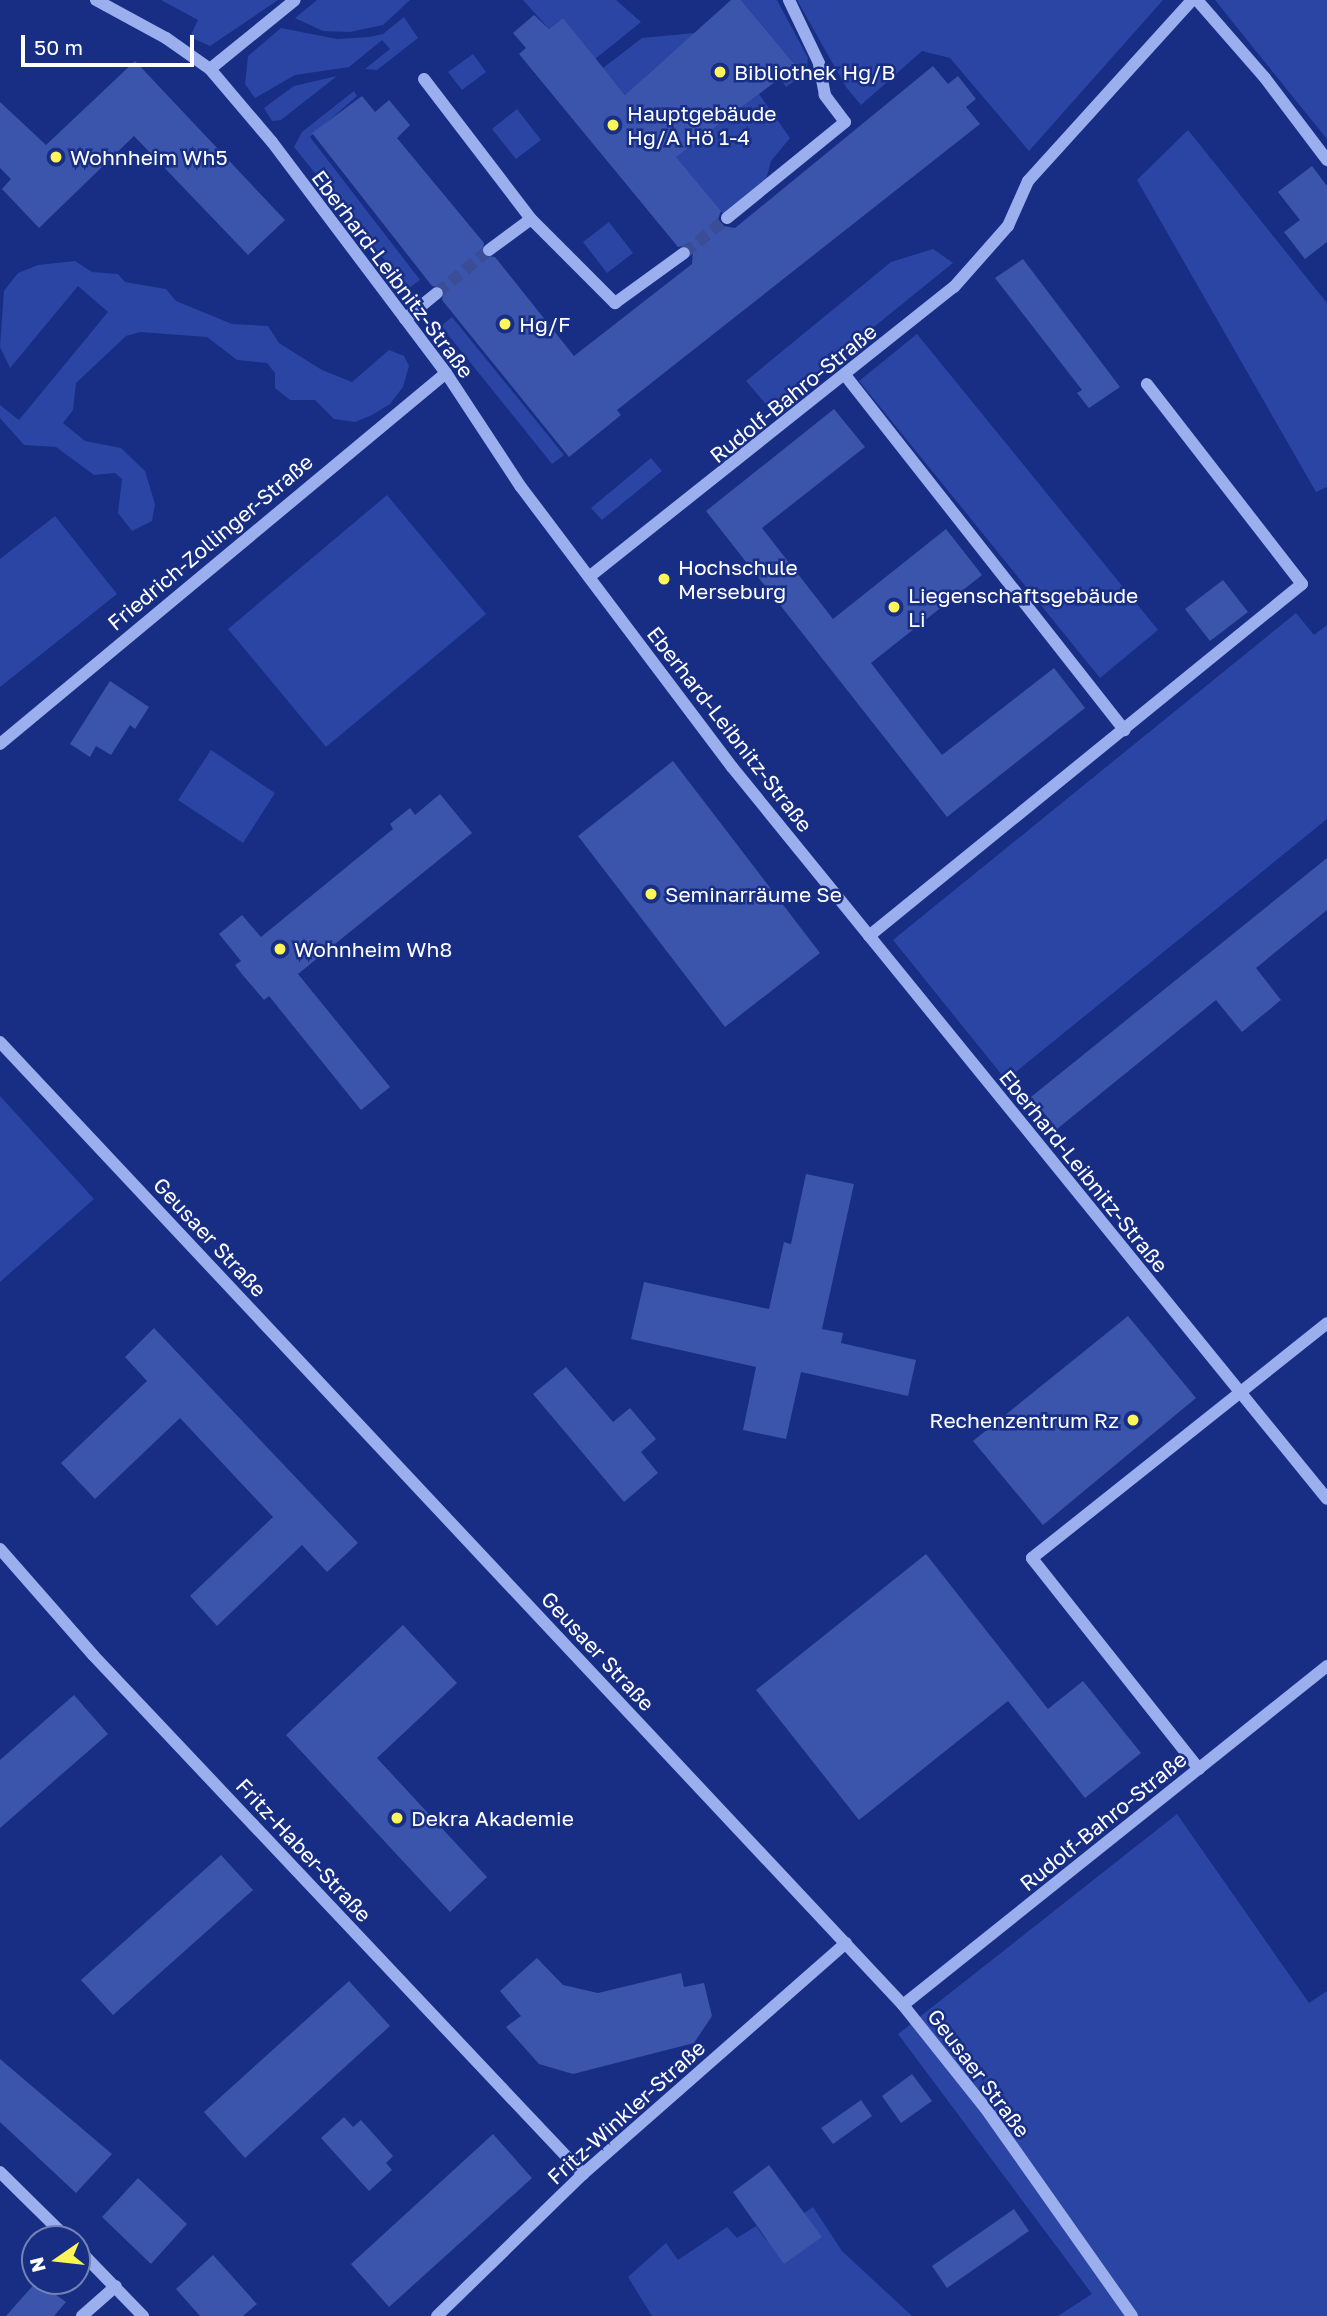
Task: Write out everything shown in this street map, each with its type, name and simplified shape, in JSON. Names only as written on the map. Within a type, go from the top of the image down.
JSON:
[{"type":"street","name":"Eberhard-Leibnitz-Straße","points":[[96,0],[166,38],[210,69],[272,142],[446,373],[521,487],[732,767],[1327,1499]]},
{"type":"street","points":[[210,69],[295,0]]},
{"type":"street","points":[[727,218],[845,122],[825,95],[819,63],[789,0]]},
{"type":"street","name":"Rudolf-Bahro-Straße","points":[[589,577],[954,287],[1008,226],[1028,181],[1192,0]]},
{"type":"street","points":[[1198,0],[1265,78],[1327,160]]},
{"type":"street","points":[[424,79],[531,219],[615,303],[684,253]]},
{"type":"street","points":[[489,250],[531,219]]},
{"type":"street","points":[[405,319],[437,293]]},
{"type":"street","name":"Friedrich-Zollinger-Straße","points":[[0,744],[446,373]]},
{"type":"street","points":[[845,375],[1124,730]]},
{"type":"street","points":[[869,936],[1303,584],[1147,384]]},
{"type":"street","name":"Geusaer Straße","points":[[0,1042],[903,2005],[986,2109],[1132,2316]]},
{"type":"street","points":[[1199,1769],[1032,1558],[1327,1323]]},
{"type":"street","name":"Fritz-Haber-Straße","points":[[0,1549],[93,1655],[583,2174]]},
{"type":"street","name":"Rudolf-Bahro-Straße","points":[[903,2005],[1327,1666]]},
{"type":"street","name":"Fritz-Winkler-Straße","points":[[437,2316],[583,2174],[846,1943]]},
{"type":"street","points":[[0,2172],[54,2225]]},
{"type":"street","points":[[91,2262],[143,2316]]},
{"type":"street","points":[[82,2316],[116,2286]]},
{"type":"shaded area","points":[[161,0],[278,0],[210,46],[190,37],[198,20]]},
{"type":"shaded area","points":[[317,0],[410,0],[383,25],[350,32],[323,31],[295,18]]},
{"type":"shaded area","points":[[523,0],[616,0],[641,22],[595,59],[563,18],[549,29]]},
{"type":"shaded area","points":[[741,0],[777,0],[808,58],[806,73],[786,87],[780,78],[796,66]]},
{"type":"shaded area","points":[[797,0],[1163,0],[1029,151],[950,58],[922,51],[861,105],[846,87]]},
{"type":"shaded area","points":[[1215,0],[1327,0],[1327,139],[1264,61]]},
{"type":"shaded area","points":[[404,17],[418,38],[377,70],[365,69],[390,49],[382,40],[349,67],[295,75],[255,98],[245,84],[248,56],[281,28],[337,39],[369,37],[383,34]]},
{"type":"shaded area","points":[[695,33],[645,77],[630,101],[603,68],[642,38]]},
{"type":"shaded area","points":[[473,54],[486,72],[462,90],[448,72]]},
{"type":"shaded area","points":[[337,76],[281,120],[272,121],[264,108],[294,86]]},
{"type":"shaded area","points":[[354,91],[357,96],[310,137],[420,280],[408,289],[294,147],[302,132]]},
{"type":"shaded area","points":[[759,94],[790,138],[771,161],[765,183],[724,215],[669,149],[697,141]]},
{"type":"shaded area","points":[[517,109],[541,140],[516,159],[492,129]]},
{"type":"shaded area","points":[[1188,130],[1327,303],[1327,487],[1316,492],[1137,180]]},
{"type":"shaded area","points":[[609,222],[633,253],[607,273],[583,242]]},
{"type":"shaded area","points":[[933,249],[953,263],[771,410],[746,381],[891,262]]},
{"type":"shaded area","points":[[75,261],[92,272],[118,274],[125,282],[166,289],[176,301],[232,324],[268,326],[279,343],[322,370],[352,382],[389,350],[404,356],[409,366],[403,387],[390,404],[372,415],[355,422],[334,419],[315,400],[290,400],[275,388],[275,373],[267,363],[237,360],[207,337],[140,332],[126,336],[76,383],[73,410],[63,423],[85,441],[121,448],[145,471],[155,504],[152,521],[132,531],[118,513],[122,479],[115,473],[94,475],[56,447],[24,445],[0,418],[0,405],[19,420],[108,312],[78,286],[10,368],[0,347],[4,291],[18,273],[38,265]]},
{"type":"shaded area","points":[[452,317],[564,455],[552,464],[441,326]]},
{"type":"shaded area","points":[[917,334],[1158,630],[1100,678],[859,381]]},
{"type":"shaded area","points":[[651,458],[662,471],[602,520],[591,508]]},
{"type":"shaded area","points":[[387,495],[486,614],[326,747],[228,629]]},
{"type":"shaded area","points":[[55,516],[117,594],[0,687],[0,559]]},
{"type":"shaded area","points":[[1296,613],[1314,635],[1327,625],[1327,819],[1006,1080],[893,940]]},
{"type":"shaded area","points":[[211,750],[275,793],[243,843],[178,800]]},
{"type":"shaded area","points":[[0,1096],[94,1199],[0,1282]]},
{"type":"shaded area","points":[[1177,1814],[1309,2003],[1327,1991],[1327,2316],[1058,2316],[1092,2294],[898,2034]]},
{"type":"shaded area","points":[[813,2207],[842,2251],[912,2316],[652,2316],[628,2277],[666,2243],[678,2260],[727,2227],[737,2238],[756,2226],[766,2240]]},
{"type":"building","points":[[731,0],[741,0],[796,66],[676,157],[721,211],[718,219],[723,226],[735,228],[933,66],[948,84],[958,76],[976,99],[966,107],[980,124],[617,410],[621,415],[569,457],[442,300],[444,288],[432,286],[312,133],[362,96],[375,112],[389,100],[410,125],[397,138],[484,243],[482,255],[495,257],[574,356],[692,264],[693,251],[687,245],[678,247],[519,54],[526,48],[513,33],[534,15],[549,29],[563,18],[625,95]]},
{"type":"building","name":"Wohnheim Wh5","points":[[135,61],[285,220],[248,255],[134,136],[39,228],[2,189],[11,179],[0,168],[0,102],[46,145]]},
{"type":"building","points":[[1312,166],[1327,186],[1327,242],[1305,259],[1284,232],[1300,220],[1278,192]]},
{"type":"building","points":[[1023,259],[1120,387],[1089,408],[1077,393],[1082,390],[995,278]]},
{"type":"building","name":"Liegenschaftsgebäude Li","points":[[834,409],[865,447],[762,528],[833,619],[946,529],[982,575],[871,663],[942,755],[1054,668],[1085,708],[947,817],[706,511]]},
{"type":"building","points":[[1223,580],[1248,612],[1210,641],[1185,609]]},
{"type":"building","points":[[110,681],[149,707],[135,729],[130,725],[111,755],[96,746],[90,757],[70,744]]},
{"type":"building","name":"Seminarräume Se","points":[[673,761],[820,953],[725,1027],[578,836]]},
{"type":"building","name":"Wohnheim Wh8","points":[[440,794],[472,833],[298,974],[390,1087],[361,1110],[269,996],[264,1000],[241,973],[235,965],[241,961],[219,934],[242,915],[261,937],[393,829],[390,824],[410,808],[415,815]]},
{"type":"building","points":[[1327,858],[1327,910],[1256,968],[1281,1000],[1242,1032],[1216,1000],[1057,1129],[1031,1097]]},
{"type":"building","points":[[806,1174],[854,1184],[822,1329],[843,1333],[841,1343],[916,1360],[908,1396],[801,1372],[786,1439],[743,1430],[756,1367],[631,1339],[644,1282],[769,1309],[784,1242],[791,1244]]},
{"type":"building","name":"Rechenzentrum Rz","points":[[1128,1316],[1196,1398],[1043,1525],[973,1441]]},
{"type":"building","points":[[154,1328],[358,1543],[327,1572],[302,1545],[217,1626],[190,1596],[273,1517],[180,1418],[95,1499],[61,1463],[147,1381],[125,1357]]},
{"type":"building","points":[[566,1367],[613,1422],[630,1408],[656,1439],[641,1452],[658,1473],[624,1502],[533,1394]]},
{"type":"building","points":[[926,1554],[1048,1709],[1083,1681],[1141,1753],[1085,1798],[1008,1701],[859,1820],[756,1690]]},
{"type":"building","name":"Dekra Akademie","points":[[403,1625],[457,1683],[377,1758],[487,1877],[450,1912],[286,1735]]},
{"type":"building","points":[[74,1695],[108,1734],[0,1828],[0,1760]]},
{"type":"building","points":[[221,1855],[253,1890],[113,2015],[81,1980]]},
{"type":"building","points":[[537,1958],[563,1985],[598,1993],[681,1973],[684,1987],[704,1983],[712,2016],[694,2043],[573,2074],[539,2064],[506,2027],[521,2016],[500,1991]]},
{"type":"building","points":[[349,1981],[390,2026],[245,2158],[204,2112]]},
{"type":"building","points":[[0,2059],[112,2154],[76,2193],[0,2122]]},
{"type":"building","points":[[912,2074],[932,2101],[901,2123],[882,2096]]},
{"type":"building","points":[[861,2100],[872,2116],[833,2144],[821,2128]]},
{"type":"building","points":[[344,2117],[353,2127],[361,2120],[393,2156],[386,2163],[392,2170],[369,2191],[321,2138]]},
{"type":"building","points":[[493,2134],[532,2178],[389,2307],[351,2264]]},
{"type":"building","points":[[769,2165],[822,2237],[784,2264],[733,2192]]},
{"type":"building","points":[[138,2178],[187,2224],[151,2264],[102,2217]]},
{"type":"building","points":[[1014,2209],[1029,2231],[947,2288],[932,2266]]},
{"type":"building","points":[[213,2255],[257,2304],[243,2316],[200,2316],[176,2289]]},
{"type":"building","points":[[25,2295],[56,2295],[66,2302],[54,2316],[6,2316]]},
{"type":"tunnel","points":[[684,253],[727,218]]},
{"type":"tunnel","points":[[437,293],[489,250]]},
{"type":"place","name":"Bibliothek Hg/B","points":[[720,72]]},
{"type":"place","name":"Hauptgebäude Hg/A Hö 1-4","points":[[613,125]]},
{"type":"place","name":"Wohnheim Wh5","points":[[56,157]]},
{"type":"place","name":"Hg/F","points":[[505,324]]},
{"type":"place","name":"Hochschule Merseburg","points":[[664,579]]},
{"type":"place","name":"Liegenschaftsgebäude Li","points":[[894,607]]},
{"type":"place","name":"Seminarräume Se","points":[[651,894]]},
{"type":"place","name":"Wohnheim Wh8","points":[[280,949]]},
{"type":"place","name":"Rechenzentrum Rz","points":[[1133,1420]]},
{"type":"place","name":"Dekra Akademie","points":[[397,1818]]}]
